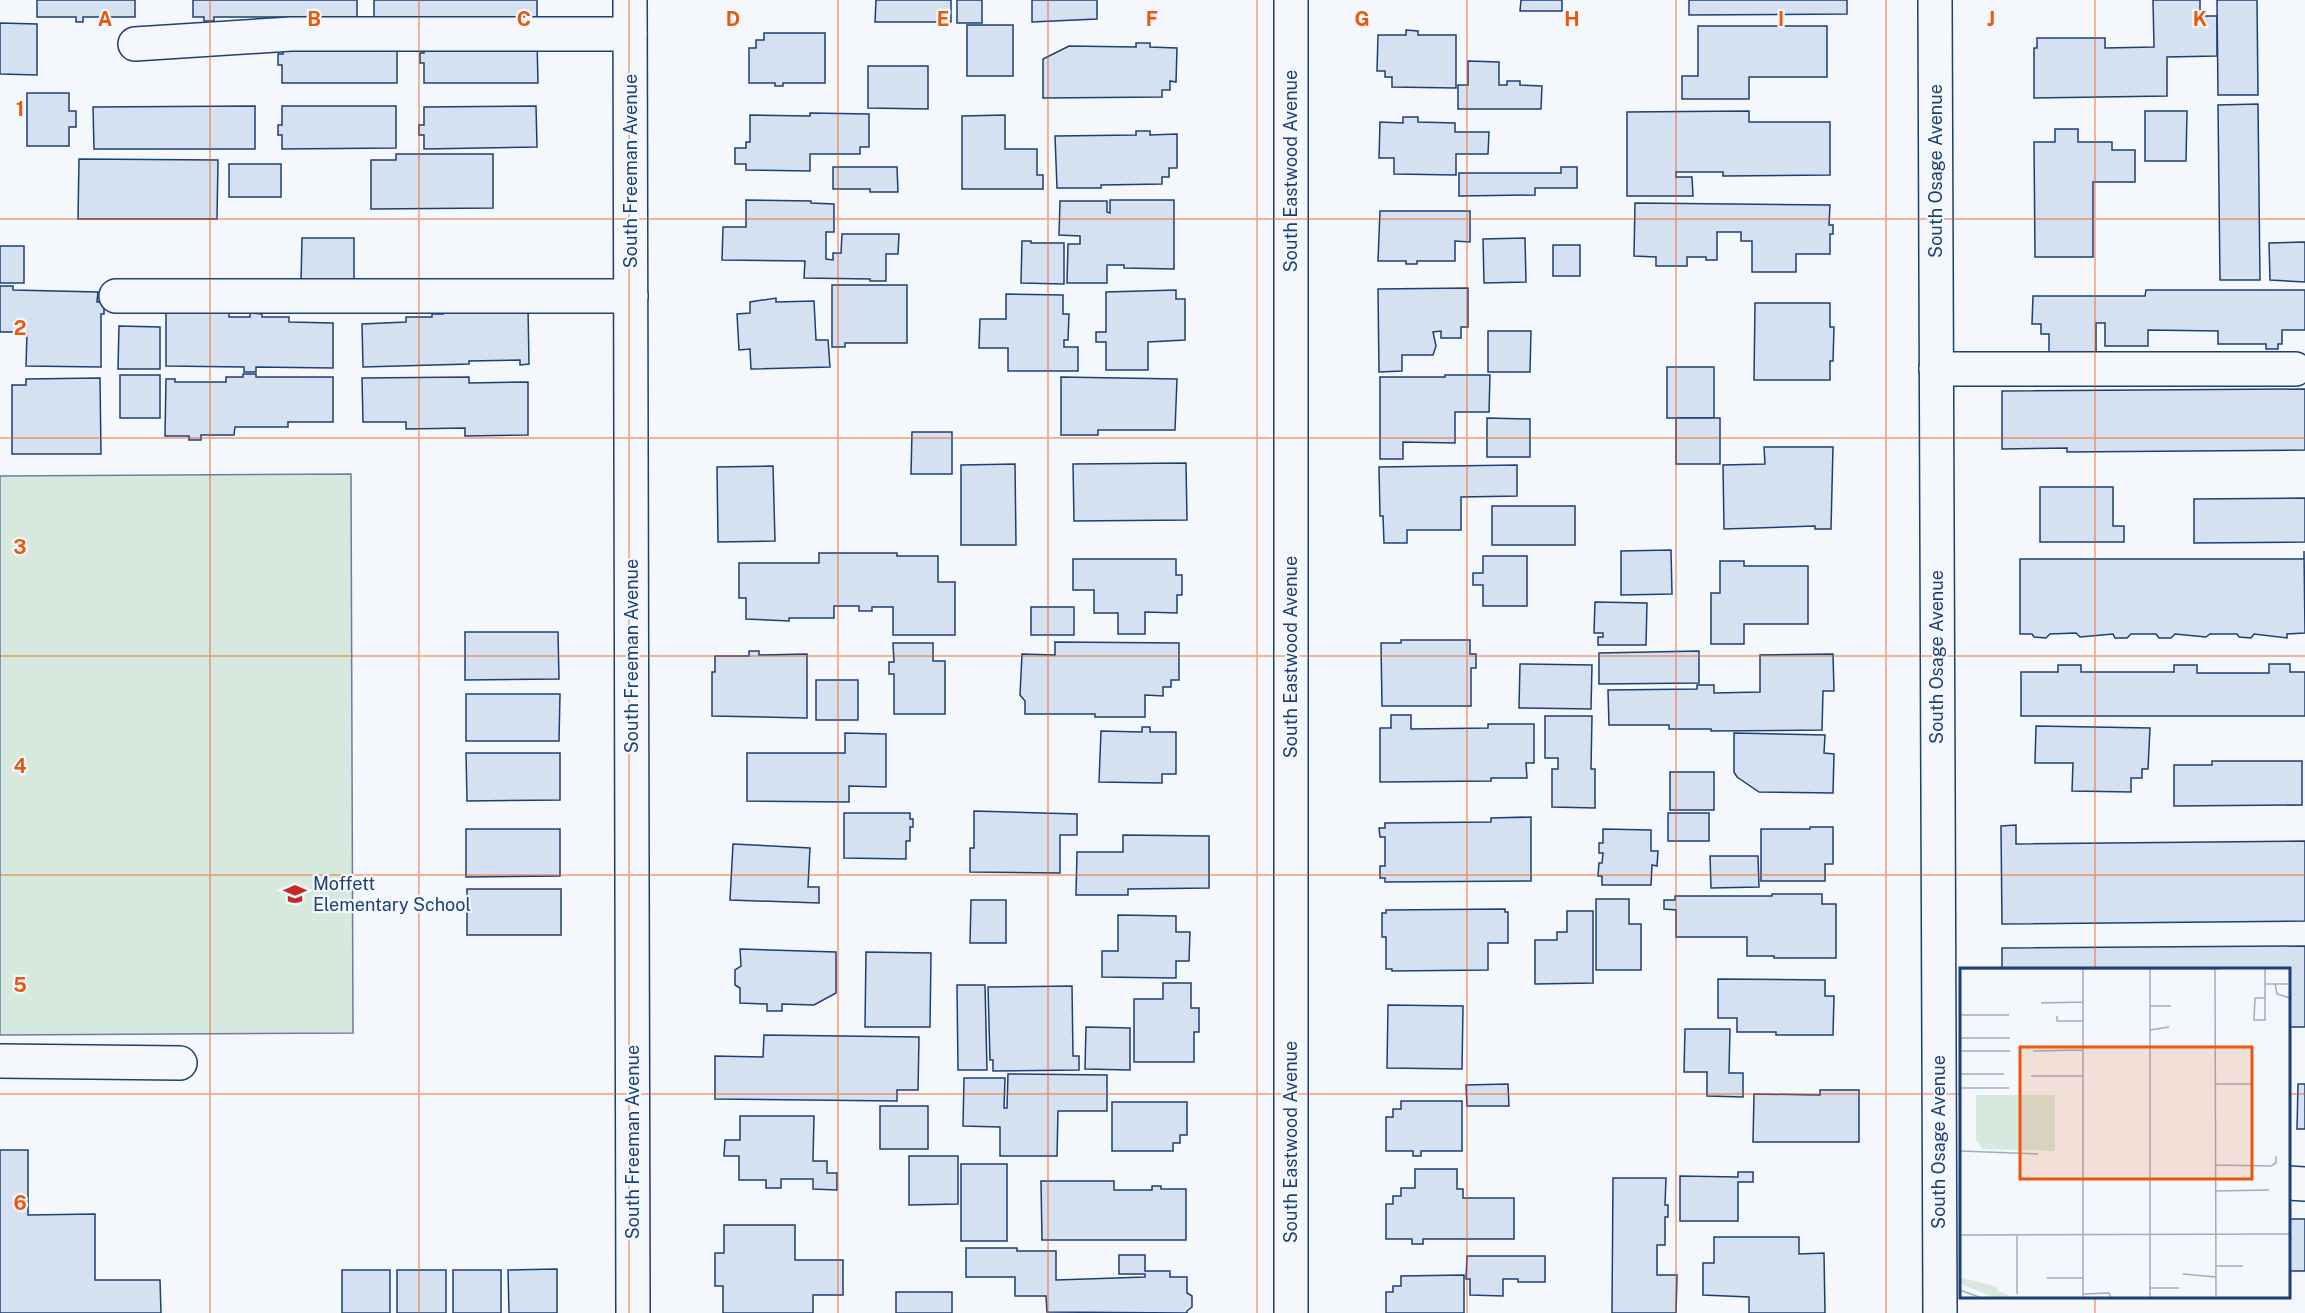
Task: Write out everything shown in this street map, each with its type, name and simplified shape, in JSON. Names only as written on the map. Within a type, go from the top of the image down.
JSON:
[{"type":"street","name":"South Freeman Avenue","points":[[630,0],[633,1313]]},
{"type":"street","name":"South Eastwood Avenue","points":[[1291,1313],[1292,0]]},
{"type":"street","name":"South Osage Avenue","points":[[1935,0],[1936,369],[1950,1175],[1940,1313]]},
{"type":"street","points":[[135,44],[291,34],[630,34]]},
{"type":"street","points":[[116,296],[631,296]]},
{"type":"street","points":[[1936,369],[2295,369]]},
{"type":"street","points":[[0,1061],[180,1063]]},
{"type":"street","points":[[2290,1183],[2305,1184]]},
{"type":"shaded area","points":[[351,474],[353,1033],[0,1035],[0,476]]},
{"type":"building","points":[[37,0],[135,0],[135,17],[83,17],[83,22],[76,22],[76,17],[37,17]]},
{"type":"building","points":[[193,0],[357,0],[357,17],[345,17],[345,21],[337,21],[337,17],[214,17],[214,21],[204,21],[204,17],[193,17]]},
{"type":"building","points":[[374,0],[537,0],[537,17],[526,17],[526,21],[518,21],[518,17],[395,17],[395,22],[386,22],[386,17],[374,17]]},
{"type":"building","points":[[876,0],[951,0],[951,22],[875,22]]},
{"type":"building","points":[[957,0],[982,0],[982,23],[957,23]]},
{"type":"building","points":[[1032,0],[1097,0],[1097,19],[1032,22]]},
{"type":"building","points":[[1521,0],[1562,0],[1562,11],[1520,11]]},
{"type":"building","points":[[1689,0],[1847,0],[1847,14],[1689,15]]},
{"type":"building","points":[[2153,0],[2200,0],[2200,16],[2217,16],[2217,56],[2167,57],[2167,96],[2034,98],[2034,48],[2037,48],[2037,38],[2105,38],[2105,48],[2154,47]]},
{"type":"building","points":[[2217,0],[2257,0],[2258,95],[2218,95]]},
{"type":"building","points":[[0,23],[37,24],[37,75],[0,74]]},
{"type":"building","points":[[967,25],[1013,25],[1013,76],[967,76]]},
{"type":"building","points":[[1698,26],[1827,26],[1827,77],[1749,77],[1749,99],[1682,99],[1682,76],[1698,76]]},
{"type":"building","points":[[1406,30],[1418,31],[1418,35],[1456,35],[1456,88],[1392,87],[1392,77],[1385,77],[1385,71],[1377,71],[1378,35],[1406,35]]},
{"type":"building","points":[[764,33],[825,33],[825,83],[783,83],[783,86],[775,86],[775,83],[749,83],[749,48],[756,48],[756,40],[764,40]]},
{"type":"building","points":[[397,41],[397,83],[282,83],[282,65],[278,65],[278,54],[283,54],[283,42]]},
{"type":"building","points":[[424,41],[537,41],[538,83],[424,83],[424,63],[420,63],[420,53],[424,53]]},
{"type":"building","points":[[1136,43],[1150,43],[1150,47],[1177,48],[1176,82],[1170,81],[1170,90],[1162,90],[1162,97],[1043,98],[1043,59],[1069,46],[1136,47]]},
{"type":"building","points":[[1468,61],[1499,62],[1499,85],[1507,85],[1507,81],[1520,81],[1520,85],[1542,86],[1541,109],[1458,109],[1458,85],[1468,85]]},
{"type":"building","points":[[868,66],[928,66],[928,109],[868,108]]},
{"type":"building","points":[[27,93],[69,93],[69,111],[76,111],[76,127],[69,127],[69,146],[27,146]]},
{"type":"building","points":[[2258,104],[2260,280],[2220,280],[2218,105]]},
{"type":"building","points":[[255,106],[255,149],[94,149],[93,107]]},
{"type":"building","points":[[282,106],[396,106],[396,148],[282,149],[282,135],[278,135],[278,125],[282,125]]},
{"type":"building","points":[[536,106],[537,147],[424,149],[424,135],[419,135],[419,125],[424,125],[424,107]]},
{"type":"building","points":[[1749,111],[1749,122],[1830,122],[1830,175],[1723,176],[1723,172],[1676,172],[1676,177],[1692,177],[1693,196],[1627,196],[1627,112]]},
{"type":"building","points":[[2145,111],[2187,111],[2186,161],[2145,161]]},
{"type":"building","points":[[810,113],[869,114],[869,147],[860,147],[860,154],[810,154],[810,171],[746,170],[746,164],[735,164],[735,148],[746,148],[746,142],[750,142],[750,115],[810,116]]},
{"type":"building","points":[[1005,115],[1005,149],[1037,149],[1037,175],[1043,175],[1043,189],[962,189],[962,116]]},
{"type":"building","points":[[1403,117],[1418,117],[1418,122],[1455,123],[1455,132],[1489,132],[1488,154],[1456,154],[1456,175],[1394,174],[1394,158],[1379,158],[1380,122],[1403,123]]},
{"type":"building","points":[[2055,129],[2078,129],[2078,142],[2112,142],[2112,150],[2135,150],[2135,182],[2093,182],[2093,257],[2035,257],[2034,142],[2055,142]]},
{"type":"building","points":[[1136,131],[1150,131],[1150,135],[1177,134],[1177,168],[1169,168],[1169,177],[1162,177],[1162,184],[1057,188],[1055,136],[1136,135]]},
{"type":"building","points":[[396,154],[493,154],[493,208],[371,209],[371,160],[396,160]]},
{"type":"building","points":[[79,159],[218,160],[217,219],[78,219]]},
{"type":"building","points":[[229,164],[281,164],[281,197],[229,197]]},
{"type":"building","points":[[833,167],[897,167],[898,192],[833,189]]},
{"type":"building","points":[[1561,167],[1577,167],[1577,188],[1535,188],[1535,195],[1459,196],[1459,173],[1561,173]]},
{"type":"building","points":[[746,200],[811,201],[811,203],[834,204],[834,232],[826,232],[826,259],[833,260],[833,253],[841,253],[842,234],[899,234],[898,254],[886,254],[886,281],[804,278],[805,261],[722,260],[723,227],[746,227]]},
{"type":"building","points":[[1110,200],[1174,200],[1174,269],[1124,268],[1124,265],[1107,265],[1107,283],[1067,283],[1068,244],[1080,244],[1080,236],[1059,235],[1060,201],[1107,201],[1107,212],[1110,213]]},
{"type":"building","points":[[1635,203],[1830,205],[1829,225],[1833,225],[1833,234],[1830,234],[1830,254],[1796,254],[1796,272],[1752,272],[1752,241],[1741,241],[1741,232],[1717,232],[1717,260],[1706,260],[1706,257],[1687,257],[1687,266],[1656,266],[1656,257],[1634,256]]},
{"type":"building","points":[[1380,211],[1470,211],[1470,242],[1455,241],[1455,261],[1417,261],[1417,264],[1406,264],[1406,261],[1378,261]]},
{"type":"building","points":[[302,238],[354,238],[354,283],[301,283]]},
{"type":"building","points":[[1525,238],[1526,282],[1484,283],[1483,239]]},
{"type":"building","points":[[1022,241],[1064,243],[1064,284],[1021,283]]},
{"type":"building","points":[[2305,242],[2305,282],[2270,280],[2269,243]]},
{"type":"building","points":[[1553,245],[1580,245],[1580,276],[1553,276]]},
{"type":"building","points":[[0,246],[24,246],[24,283],[0,283]]},
{"type":"building","points":[[832,285],[907,285],[907,343],[845,343],[845,347],[832,347]]},
{"type":"building","points":[[0,286],[13,286],[13,290],[98,292],[97,302],[104,302],[104,314],[101,314],[101,367],[26,366],[27,332],[0,332]]},
{"type":"building","points":[[1468,288],[1468,327],[1461,327],[1461,338],[1441,338],[1441,331],[1433,332],[1436,346],[1433,355],[1402,355],[1402,371],[1379,372],[1378,289]]},
{"type":"building","points":[[1176,290],[1176,299],[1185,299],[1185,340],[1148,342],[1148,370],[1106,370],[1106,342],[1096,342],[1096,332],[1106,332],[1106,292]]},
{"type":"building","points":[[2146,290],[2305,290],[2305,330],[2282,330],[2282,344],[2278,344],[2278,349],[2266,349],[2266,344],[2218,344],[2218,331],[2148,330],[2148,346],[2105,346],[2105,323],[2096,323],[2096,364],[2049,364],[2049,334],[2041,334],[2041,324],[2032,324],[2033,296],[2145,296]]},
{"type":"building","points":[[1006,294],[1063,295],[1063,314],[1069,314],[1068,340],[1064,340],[1064,347],[1078,347],[1078,371],[1008,371],[1008,348],[979,348],[980,319],[1006,319]]},
{"type":"building","points":[[776,298],[776,302],[814,301],[816,340],[828,340],[830,367],[751,369],[750,349],[739,350],[737,314],[750,313],[750,302]]},
{"type":"building","points":[[1755,303],[1830,303],[1830,327],[1834,327],[1830,380],[1754,380]]},
{"type":"building","points":[[443,304],[528,308],[529,364],[520,365],[520,360],[363,367],[362,324],[406,322],[406,317],[432,317],[432,314],[443,314]]},
{"type":"building","points":[[166,309],[229,309],[229,317],[250,317],[250,313],[262,314],[262,317],[289,317],[289,322],[333,323],[333,368],[256,367],[256,372],[244,372],[244,367],[166,366]]},
{"type":"building","points":[[119,326],[160,327],[160,369],[118,369]]},
{"type":"building","points":[[1488,331],[1531,331],[1530,372],[1488,372]]},
{"type":"building","points":[[1667,367],[1714,367],[1714,418],[1667,418]]},
{"type":"building","points":[[243,374],[256,374],[256,377],[333,377],[333,422],[288,422],[288,427],[235,427],[234,435],[201,435],[201,440],[189,440],[189,436],[165,436],[166,379],[175,379],[175,382],[226,382],[226,377],[243,377]]},
{"type":"building","points":[[120,375],[160,375],[160,418],[120,418]]},
{"type":"building","points":[[1445,375],[1490,375],[1489,412],[1455,412],[1455,443],[1403,442],[1403,459],[1380,459],[1380,377],[1445,377]]},
{"type":"building","points":[[469,377],[469,383],[528,382],[528,435],[465,436],[465,428],[406,429],[406,422],[363,422],[362,378]]},
{"type":"building","points":[[1061,377],[1177,379],[1175,430],[1098,430],[1098,435],[1061,435]]},
{"type":"building","points":[[100,378],[101,454],[12,454],[12,385],[26,385],[26,379]]},
{"type":"building","points":[[2305,389],[2305,450],[2067,452],[2067,448],[2002,449],[2002,391]]},
{"type":"building","points":[[1487,418],[1530,419],[1530,457],[1487,457]]},
{"type":"building","points":[[1676,418],[1720,418],[1720,464],[1676,464]]},
{"type":"building","points":[[912,432],[952,432],[952,474],[911,474]]},
{"type":"building","points":[[1764,447],[1833,447],[1831,529],[1815,529],[1815,526],[1724,529],[1723,465],[1765,464]]},
{"type":"building","points":[[1186,463],[1187,520],[1074,521],[1073,464]]},
{"type":"building","points":[[1015,464],[1016,545],[961,545],[961,465]]},
{"type":"building","points":[[1517,465],[1517,496],[1461,497],[1461,530],[1407,530],[1407,543],[1384,543],[1383,516],[1380,516],[1379,467]]},
{"type":"building","points":[[773,466],[775,541],[718,542],[717,467]]},
{"type":"building","points":[[2040,487],[2113,487],[2113,526],[2124,526],[2124,542],[2040,542]]},
{"type":"building","points":[[2305,498],[2305,542],[2194,543],[2194,499]]},
{"type":"building","points":[[1492,506],[1575,506],[1575,545],[1492,545]]},
{"type":"building","points":[[1671,550],[1672,594],[1621,595],[1621,551]]},
{"type":"building","points":[[2304,551],[2305,633],[2287,634],[2287,638],[2254,634],[2251,638],[2239,637],[2237,634],[2210,634],[2206,637],[2175,634],[2171,638],[2159,638],[2156,634],[2131,634],[2127,638],[2115,638],[2113,634],[2080,637],[2076,633],[2050,634],[2046,638],[2034,637],[2032,634],[2020,634],[2020,559],[2304,559]]},
{"type":"building","points":[[819,553],[897,553],[897,556],[938,556],[938,582],[955,582],[955,635],[893,635],[893,607],[872,607],[872,611],[859,611],[859,606],[834,606],[834,618],[789,618],[789,621],[746,619],[746,598],[739,598],[739,563],[819,563]]},
{"type":"building","points":[[1483,556],[1527,556],[1527,606],[1483,606],[1483,585],[1473,585],[1473,573],[1483,573]]},
{"type":"building","points":[[1073,559],[1176,559],[1176,575],[1182,575],[1182,595],[1177,595],[1177,613],[1145,612],[1145,634],[1118,634],[1118,613],[1094,613],[1094,590],[1073,590]]},
{"type":"building","points":[[1720,561],[1744,561],[1744,566],[1808,566],[1808,624],[1744,624],[1744,644],[1711,644],[1711,593],[1720,593]]},
{"type":"building","points":[[1595,602],[1647,603],[1646,645],[1598,645],[1598,637],[1603,637],[1603,633],[1594,633]]},
{"type":"building","points":[[1031,607],[1074,607],[1074,635],[1031,635]]},
{"type":"building","points":[[465,632],[558,632],[559,679],[465,680]]},
{"type":"building","points":[[1401,640],[1470,640],[1470,654],[1476,654],[1476,668],[1471,668],[1471,706],[1382,706],[1381,643],[1401,643]]},
{"type":"building","points":[[1055,642],[1179,643],[1179,680],[1171,680],[1171,687],[1163,687],[1163,696],[1145,695],[1145,717],[1025,714],[1025,701],[1020,695],[1022,654],[1055,655]]},
{"type":"building","points":[[893,643],[933,643],[933,661],[945,661],[945,714],[894,714],[894,674],[889,674],[889,662],[894,662]]},
{"type":"building","points":[[749,651],[759,651],[759,655],[807,654],[807,718],[712,716],[712,672],[715,672],[715,656],[749,656]]},
{"type":"building","points":[[1699,651],[1699,683],[1599,684],[1599,653]]},
{"type":"building","points":[[1833,654],[1834,691],[1823,691],[1822,730],[1711,731],[1711,729],[1669,729],[1669,725],[1609,725],[1608,690],[1697,689],[1697,685],[1714,685],[1714,693],[1760,692],[1760,655]]},
{"type":"building","points":[[1520,664],[1592,665],[1591,709],[1519,708]]},
{"type":"building","points":[[2269,664],[2290,664],[2290,672],[2305,672],[2305,716],[2021,716],[2021,672],[2058,672],[2058,665],[2081,665],[2081,672],[2174,672],[2174,665],[2197,665],[2197,673],[2269,673]]},
{"type":"building","points":[[816,680],[858,680],[858,720],[816,720]]},
{"type":"building","points":[[466,694],[560,694],[559,741],[466,741]]},
{"type":"building","points":[[1391,715],[1411,715],[1411,729],[1488,728],[1488,724],[1534,724],[1534,763],[1526,763],[1527,778],[1491,778],[1491,781],[1380,782],[1380,728],[1391,728]]},
{"type":"building","points":[[1545,716],[1592,716],[1591,769],[1595,769],[1595,808],[1552,807],[1552,769],[1558,769],[1558,758],[1545,758]]},
{"type":"building","points":[[2036,726],[2150,728],[2148,769],[2142,769],[2142,778],[2131,778],[2131,792],[2072,791],[2073,763],[2035,763]]},
{"type":"building","points":[[1142,727],[1150,727],[1150,732],[1176,732],[1176,774],[1162,774],[1162,783],[1099,782],[1101,731],[1142,732]]},
{"type":"building","points":[[845,733],[886,734],[886,787],[849,786],[849,802],[747,801],[747,753],[845,753]]},
{"type":"building","points":[[1734,733],[1825,735],[1824,753],[1834,754],[1833,793],[1759,792],[1737,777],[1734,772]]},
{"type":"building","points":[[466,753],[560,753],[560,800],[467,801]]},
{"type":"building","points":[[2212,761],[2302,761],[2302,805],[2174,806],[2174,765],[2212,765]]},
{"type":"building","points":[[1670,772],[1714,772],[1714,810],[1670,810]]},
{"type":"building","points":[[974,811],[1077,814],[1077,835],[1060,835],[1060,873],[970,872],[970,848],[974,848]]},
{"type":"building","points":[[844,813],[910,813],[913,827],[910,827],[910,841],[906,841],[906,859],[844,858]]},
{"type":"building","points":[[1668,813],[1709,813],[1709,841],[1668,841]]},
{"type":"building","points":[[1531,817],[1531,881],[1385,882],[1385,878],[1380,878],[1380,866],[1385,866],[1385,837],[1380,837],[1379,828],[1385,828],[1385,823],[1491,822],[1491,818]]},
{"type":"building","points":[[2016,825],[2016,844],[2305,841],[2305,921],[2002,924],[2001,826]]},
{"type":"building","points":[[1810,827],[1833,827],[1833,864],[1825,864],[1825,881],[1761,881],[1761,829],[1810,829]]},
{"type":"building","points":[[466,829],[560,829],[560,876],[466,877]]},
{"type":"building","points":[[1603,829],[1651,830],[1651,851],[1658,851],[1657,866],[1652,865],[1651,885],[1602,885],[1602,876],[1598,876],[1599,863],[1602,863],[1603,853],[1599,853],[1599,843],[1603,843]]},
{"type":"building","points":[[1123,835],[1209,836],[1209,888],[1128,889],[1128,895],[1076,895],[1077,852],[1123,852]]},
{"type":"building","points":[[733,844],[810,848],[808,887],[819,887],[819,903],[730,900]]},
{"type":"building","points":[[1710,856],[1758,856],[1759,887],[1711,888]]},
{"type":"building","points":[[467,889],[561,889],[561,935],[467,935]]},
{"type":"building","points":[[1772,894],[1822,894],[1822,904],[1836,904],[1836,958],[1747,956],[1747,937],[1676,937],[1676,910],[1664,909],[1664,900],[1675,900],[1675,896],[1772,896]]},
{"type":"building","points":[[1596,899],[1629,899],[1629,924],[1641,924],[1641,970],[1596,970]]},
{"type":"building","points":[[971,900],[1006,900],[1006,943],[970,943]]},
{"type":"building","points":[[1505,909],[1505,912],[1508,912],[1508,943],[1488,943],[1488,970],[1392,971],[1392,969],[1386,969],[1386,937],[1382,937],[1382,913],[1386,913],[1386,910]]},
{"type":"building","points":[[1567,911],[1593,911],[1593,983],[1535,984],[1535,940],[1557,940],[1557,932],[1567,932]]},
{"type":"building","points":[[1118,915],[1176,916],[1176,932],[1190,932],[1189,961],[1176,961],[1176,978],[1102,977],[1102,951],[1118,951]]},
{"type":"building","points":[[2305,946],[2305,1027],[2290,1027],[2290,968],[2002,968],[2002,948]]},
{"type":"building","points":[[740,949],[836,952],[836,993],[814,1005],[782,1004],[782,1011],[767,1011],[767,1004],[740,1003],[740,988],[735,985],[735,970],[741,966]]},
{"type":"building","points":[[866,952],[931,953],[930,1027],[865,1027]]},
{"type":"building","points":[[1718,979],[1825,980],[1825,996],[1834,996],[1833,1035],[1737,1032],[1737,1018],[1718,1018]]},
{"type":"building","points":[[1163,983],[1191,983],[1191,1008],[1199,1008],[1199,1032],[1194,1032],[1194,1062],[1134,1062],[1134,999],[1163,999]]},
{"type":"building","points":[[957,985],[985,985],[987,1070],[958,1070]]},
{"type":"building","points":[[1072,986],[1073,1056],[1079,1056],[1079,1070],[993,1071],[993,1060],[990,1060],[988,987]]},
{"type":"building","points":[[1388,1005],[1463,1006],[1462,1069],[1387,1068]]},
{"type":"building","points":[[1086,1027],[1130,1028],[1130,1070],[1085,1069]]},
{"type":"building","points":[[1685,1029],[1730,1029],[1729,1073],[1743,1073],[1743,1097],[1707,1096],[1707,1072],[1684,1072]]},
{"type":"building","points":[[764,1035],[919,1037],[918,1090],[897,1090],[897,1101],[715,1099],[715,1056],[763,1057]]},
{"type":"building","points":[[1008,1074],[1107,1075],[1107,1111],[1058,1111],[1057,1156],[1000,1156],[1000,1127],[963,1126],[964,1078],[1005,1078],[1004,1108],[1007,1108]]},
{"type":"building","points":[[1508,1084],[1509,1106],[1467,1106],[1466,1085]]},
{"type":"building","points":[[2298,1084],[2305,1084],[2305,1129],[2297,1129]]},
{"type":"building","points":[[1820,1090],[1859,1090],[1859,1142],[1753,1142],[1754,1094],[1820,1095]]},
{"type":"building","points":[[1401,1101],[1462,1101],[1462,1151],[1421,1151],[1421,1156],[1413,1156],[1413,1151],[1386,1151],[1386,1117],[1393,1117],[1393,1109],[1401,1109]]},
{"type":"building","points":[[1112,1102],[1187,1102],[1187,1135],[1180,1135],[1180,1143],[1173,1143],[1173,1151],[1112,1151]]},
{"type":"building","points":[[880,1106],[928,1106],[928,1149],[880,1149]]},
{"type":"building","points":[[740,1116],[814,1116],[813,1161],[827,1161],[827,1173],[837,1173],[837,1190],[813,1189],[813,1179],[781,1179],[781,1188],[766,1188],[766,1180],[739,1180],[739,1156],[724,1156],[725,1140],[740,1140]]},
{"type":"building","points":[[0,1150],[28,1150],[28,1215],[95,1214],[95,1280],[160,1280],[161,1313],[0,1313]]},
{"type":"building","points":[[909,1156],[958,1156],[958,1204],[909,1205]]},
{"type":"building","points":[[961,1164],[1007,1164],[1007,1241],[961,1241]]},
{"type":"building","points":[[1415,1169],[1457,1169],[1457,1189],[1463,1189],[1463,1198],[1514,1198],[1514,1239],[1423,1239],[1423,1244],[1412,1244],[1412,1239],[1386,1239],[1386,1204],[1393,1204],[1393,1196],[1401,1196],[1401,1188],[1415,1188]]},
{"type":"building","points":[[1738,1172],[1753,1172],[1753,1182],[1738,1182],[1738,1221],[1680,1221],[1680,1176],[1738,1177]]},
{"type":"building","points":[[1613,1178],[1666,1178],[1665,1205],[1668,1205],[1668,1217],[1665,1217],[1665,1245],[1657,1245],[1657,1275],[1677,1275],[1676,1313],[1612,1313]]},
{"type":"building","points":[[1041,1181],[1114,1181],[1114,1190],[1152,1190],[1152,1186],[1161,1186],[1161,1189],[1186,1189],[1186,1240],[1042,1240]]},
{"type":"building","points":[[2290,1219],[2305,1219],[2305,1271],[2290,1271]]},
{"type":"building","points":[[724,1225],[795,1225],[795,1260],[843,1260],[843,1295],[813,1295],[813,1313],[723,1313],[723,1286],[715,1286],[715,1253],[724,1253]]},
{"type":"building","points":[[1714,1237],[1799,1237],[1799,1254],[1824,1253],[1825,1313],[1749,1313],[1749,1297],[1703,1295],[1703,1263],[1714,1263]]},
{"type":"building","points":[[966,1248],[1056,1251],[1056,1280],[1145,1277],[1145,1274],[1119,1274],[1119,1255],[1145,1255],[1145,1271],[1170,1271],[1170,1277],[1187,1277],[1187,1293],[1192,1296],[1192,1307],[1187,1313],[1047,1312],[1046,1296],[1015,1296],[1015,1277],[966,1277]]},
{"type":"building","points":[[1467,1256],[1545,1256],[1545,1282],[1518,1282],[1518,1279],[1503,1279],[1503,1296],[1470,1295],[1470,1279],[1466,1279]]},
{"type":"building","points":[[557,1269],[557,1313],[509,1313],[508,1270]]},
{"type":"building","points":[[342,1270],[390,1270],[390,1313],[342,1313]]},
{"type":"building","points":[[397,1270],[446,1270],[446,1313],[397,1313]]},
{"type":"building","points":[[453,1270],[501,1270],[501,1313],[453,1313]]},
{"type":"building","points":[[1464,1275],[1464,1313],[1386,1313],[1386,1292],[1393,1292],[1393,1286],[1401,1286],[1401,1276]]},
{"type":"building","points":[[896,1292],[952,1292],[952,1313],[896,1313]]},
{"type":"place","name":"Moffett Elementary School","points":[[295,894]]}]
